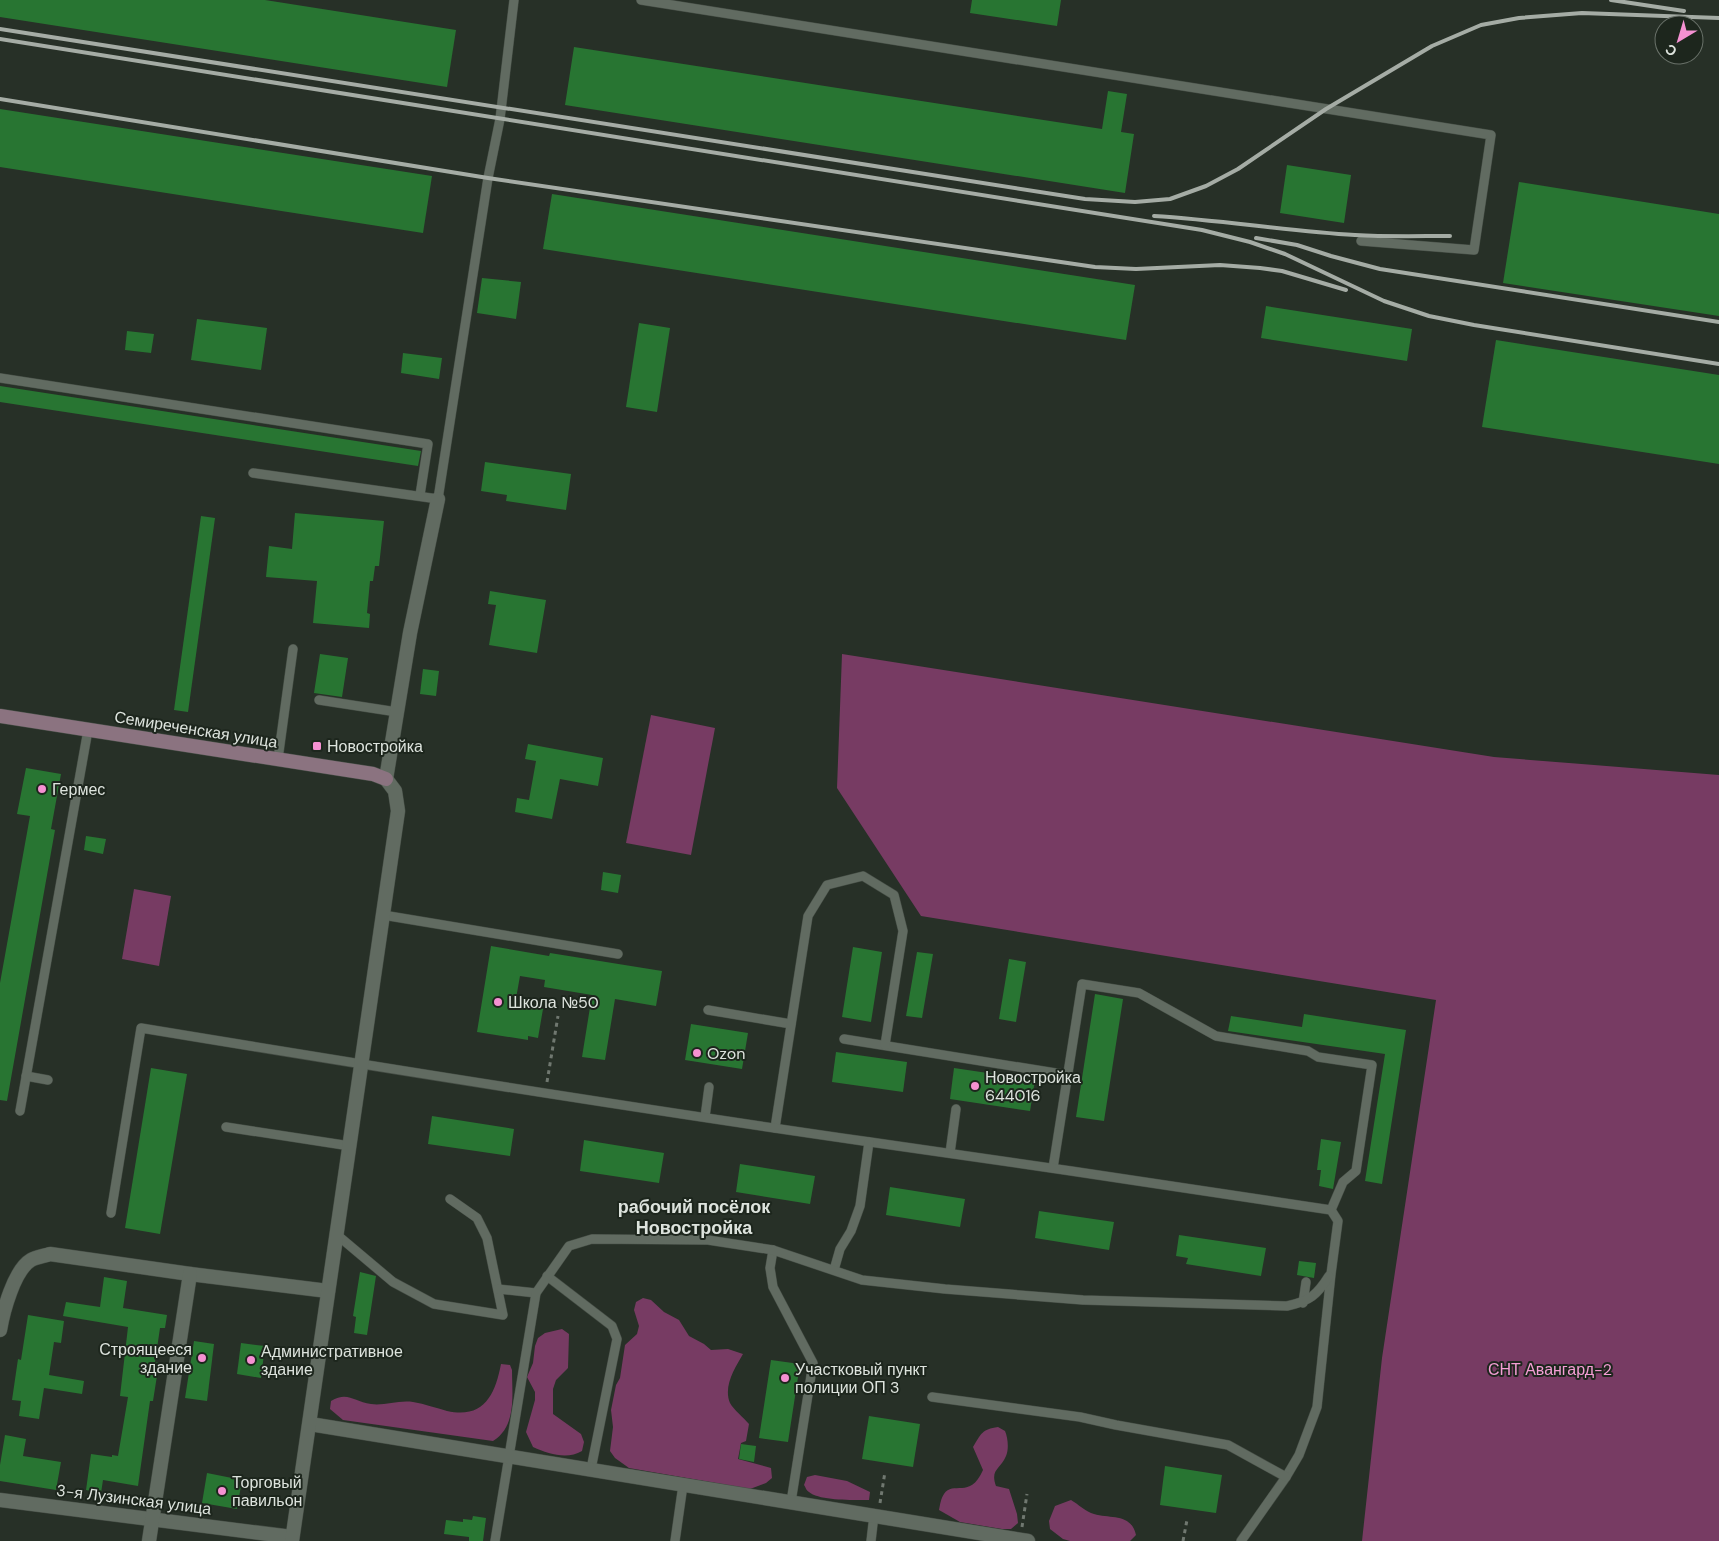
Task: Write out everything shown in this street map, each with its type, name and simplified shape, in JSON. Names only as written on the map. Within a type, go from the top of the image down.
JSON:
[{"type":"main road","name":"Семиреченская улица","points":[[0,716],[373,774],[386,779]]},
{"type":"street","points":[[292,1539],[398,811],[395,791],[386,779],[410,633],[438,498]]},
{"type":"street","points":[[0,1330],[3,1313],[17,1276],[30,1260],[50,1254],[328,1291]]},
{"type":"street","points":[[149,1541],[190,1274]]},
{"type":"street","points":[[310,1424],[1024,1540]]},
{"type":"street","name":"3-я Лузинская улица","points":[[0,1500],[292,1539]]},
{"type":"lane","points":[[252,473],[438,498],[488,178],[500,119],[514,0]]},
{"type":"lane","points":[[642,0],[1491,135],[1474,250],[1361,240]]},
{"type":"lane","points":[[0,378],[428,444],[420,495]]},
{"type":"lane","points":[[278,759],[293,649]]},
{"type":"lane","points":[[319,700],[397,712]]},
{"type":"lane","points":[[20,1111],[88,730]]},
{"type":"lane","points":[[775,1128],[808,916],[827,885],[863,876],[894,896],[903,931],[885,1045]]},
{"type":"lane","points":[[383,914],[618,954]]},
{"type":"lane","points":[[1053,1168],[1082,984],[1139,993],[1216,1036],[1308,1051],[1318,1057],[1372,1066],[1356,1171],[1343,1182],[1331,1210]]},
{"type":"lane","points":[[708,1010],[792,1024]]},
{"type":"lane","points":[[110,1213],[141,1028],[362,1065],[1331,1210],[1338,1221],[1330,1274],[1317,1407],[1299,1455],[1286,1477],[1241,1541]]},
{"type":"lane","points":[[844,1039],[1068,1075]]},
{"type":"lane","points":[[26,1076],[48,1080]]},
{"type":"lane","points":[[705,1117],[709,1087]]},
{"type":"lane","points":[[950,1153],[956,1109]]},
{"type":"lane","points":[[226,1127],[350,1146]]},
{"type":"lane","points":[[834,1270],[840,1250],[851,1231],[860,1206],[869,1142]]},
{"type":"lane","points":[[336,1234],[393,1282],[434,1304],[502,1315],[487,1238],[477,1218],[450,1199]]},
{"type":"lane","points":[[495,1541],[536,1293],[569,1246],[592,1239],[708,1240],[773,1250],[862,1280],[944,1289],[1084,1300],[1288,1306],[1303,1303],[1318,1292],[1330,1274]]},
{"type":"lane","points":[[773,1250],[770,1268],[773,1287],[813,1363],[791,1502]]},
{"type":"lane","points":[[547,1276],[612,1326],[616,1339],[591,1469]]},
{"type":"lane","points":[[1303,1303],[1306,1282]]},
{"type":"lane","points":[[498,1289],[536,1293]]},
{"type":"lane","points":[[932,1397],[1080,1417],[1228,1445],[1286,1477]]},
{"type":"lane","points":[[675,1541],[683,1485]]},
{"type":"lane","points":[[871,1541],[876,1515]]},
{"type":"path","points":[[545,1092],[558,1016]]},
{"type":"path","points":[[876,1515],[885,1472]]},
{"type":"path","points":[[1024,1540],[1027,1494]]},
{"type":"path","points":[[1184,1541],[1187,1520]]},
{"type":"green space","name":"СНТ Авангард-2","points":[[842,654],[1494,757],[1719,775],[1719,1541],[1362,1541],[1382,1358],[1436,1000],[921,916],[837,788]]},
{"type":"green space","points":[[651,715],[715,728],[691,855],[626,843]]},
{"type":"green space","points":[[134,889],[171,896],[159,966],[122,959]]},
{"type":"green space","points":[[643,1298],[651,1300],[664,1312],[679,1320],[689,1336],[711,1350],[728,1349],[743,1354],[731,1377],[728,1390],[730,1403],[749,1424],[746,1441],[741,1443],[738,1459],[771,1468],[772,1478],[766,1483],[750,1489],[629,1468],[615,1458],[610,1451],[613,1427],[611,1410],[616,1385],[620,1378],[625,1345],[637,1334],[639,1326],[634,1310],[636,1302]]},
{"type":"green space","points":[[562,1329],[569,1334],[568,1368],[556,1380],[553,1389],[553,1414],[581,1434],[584,1442],[582,1451],[564,1456],[533,1447],[526,1432],[535,1400],[535,1392],[527,1377],[533,1363],[535,1346],[538,1338],[545,1333]]},
{"type":"green space","points":[[501,1364],[510,1365],[512,1370],[512,1409],[506,1427],[501,1435],[493,1441],[343,1420],[330,1409],[331,1401],[347,1397],[371,1404],[413,1402],[447,1411],[460,1413],[470,1411],[479,1408],[491,1395]]},
{"type":"green space","points":[[998,1427],[1005,1431],[1008,1447],[1004,1461],[996,1470],[994,1480],[996,1486],[1009,1489],[1018,1523],[1011,1529],[960,1522],[939,1510],[942,1497],[948,1490],[967,1487],[978,1479],[983,1470],[973,1447],[982,1433],[988,1429]]},
{"type":"green space","points":[[815,1475],[847,1481],[870,1492],[869,1500],[838,1499],[814,1495],[804,1485],[807,1477]]},
{"type":"green space","points":[[1071,1500],[1091,1513],[1125,1520],[1130,1523],[1136,1535],[1130,1541],[1070,1541],[1063,1539],[1050,1529],[1049,1521],[1055,1506]]},
{"type":"building","points":[[0,0],[265,0],[456,30],[447,87],[0,17]]},
{"type":"building","points":[[972,0],[1061,0],[1057,26],[970,13]]},
{"type":"building","points":[[574,47],[1102,129],[1108,91],[1127,94],[1121,132],[1134,134],[1125,193],[565,105]]},
{"type":"building","points":[[0,109],[432,176],[423,233],[0,167]]},
{"type":"building","points":[[1287,165],[1351,175],[1344,223],[1280,213]]},
{"type":"building","points":[[1519,182],[1719,214],[1719,316],[1503,283]]},
{"type":"building","points":[[552,194],[1135,285],[1126,340],[543,249]]},
{"type":"building","points":[[482,278],[521,282],[516,319],[477,313]]},
{"type":"building","points":[[1266,306],[1412,329],[1407,361],[1261,338]]},
{"type":"building","points":[[197,319],[267,328],[261,370],[191,360]]},
{"type":"building","points":[[639,323],[670,328],[657,412],[626,407]]},
{"type":"building","points":[[127,331],[154,334],[151,353],[125,350]]},
{"type":"building","points":[[1496,340],[1719,375],[1719,464],[1482,427]]},
{"type":"building","points":[[403,353],[442,358],[439,379],[401,373]]},
{"type":"building","points":[[0,386],[421,451],[418,466],[0,402]]},
{"type":"building","points":[[485,462],[571,474],[566,510],[506,501],[507,495],[481,491]]},
{"type":"building","points":[[295,513],[384,521],[379,566],[375,566],[373,581],[370,581],[367,613],[370,614],[369,628],[313,623],[317,581],[266,577],[269,546],[292,549]]},
{"type":"building","points":[[201,516],[215,518],[188,712],[174,710]]},
{"type":"building","points":[[490,591],[546,600],[537,653],[489,645],[496,605],[488,604]]},
{"type":"building","points":[[320,654],[348,658],[342,697],[314,693]]},
{"type":"building","points":[[423,669],[439,671],[436,696],[420,694]]},
{"type":"building","points":[[528,744],[603,758],[598,786],[560,779],[552,819],[515,812],[517,798],[529,800],[536,761],[525,759]]},
{"type":"building","points":[[26,768],[61,774],[51,829],[55,830],[7,1101],[0,1100],[0,983],[30,816],[17,814]]},
{"type":"building","points":[[86,836],[106,839],[103,854],[84,850]]},
{"type":"building","points":[[603,872],[621,875],[618,893],[601,890]]},
{"type":"building","name":"Школа №50","points":[[491,946],[549,956],[550,953],[662,971],[656,1006],[615,999],[605,1060],[582,1057],[592,995],[544,987],[545,980],[520,976],[515,1004],[543,1009],[538,1038],[528,1036],[528,1040],[477,1032]]},
{"type":"building","points":[[853,947],[882,952],[871,1022],[842,1017]]},
{"type":"building","points":[[917,952],[933,954],[922,1018],[906,1016]]},
{"type":"building","points":[[1009,959],[1026,962],[1016,1022],[999,1019]]},
{"type":"building","points":[[1095,994],[1123,999],[1104,1121],[1076,1117]]},
{"type":"building","points":[[1304,1014],[1406,1030],[1382,1184],[1365,1181],[1385,1054],[1228,1031],[1231,1016],[1302,1027]]},
{"type":"building","points":[[691,1024],[748,1033],[742,1069],[685,1060]]},
{"type":"building","points":[[836,1052],[907,1062],[903,1092],[832,1082]]},
{"type":"building","points":[[151,1068],[187,1074],[160,1234],[125,1228]]},
{"type":"building","points":[[954,1068],[1035,1080],[1030,1111],[950,1099]]},
{"type":"building","points":[[432,1116],[514,1129],[510,1156],[428,1144]]},
{"type":"building","points":[[1321,1139],[1341,1142],[1333,1189],[1319,1186],[1321,1170],[1317,1170]]},
{"type":"building","points":[[584,1140],[664,1153],[659,1183],[580,1171]]},
{"type":"building","points":[[740,1164],[815,1176],[810,1204],[736,1192]]},
{"type":"building","points":[[890,1187],[965,1199],[960,1227],[886,1215]]},
{"type":"building","points":[[1039,1211],[1114,1222],[1109,1250],[1035,1238]]},
{"type":"building","points":[[1179,1235],[1266,1248],[1261,1276],[1186,1264],[1188,1258],[1176,1256]]},
{"type":"building","points":[[1299,1261],[1316,1263],[1314,1278],[1297,1275]]},
{"type":"building","points":[[360,1272],[376,1276],[367,1335],[354,1333],[356,1317],[353,1316]]},
{"type":"building","points":[[104,1277],[127,1281],[123,1308],[167,1315],[165,1328],[160,1328],[155,1362],[159,1363],[153,1401],[150,1401],[138,1486],[103,1480],[101,1493],[86,1490],[91,1454],[118,1456],[128,1397],[120,1396],[128,1327],[63,1316],[66,1302],[100,1307]]},
{"type":"building","points":[[28,1315],[64,1321],[61,1343],[54,1342],[49,1375],[84,1381],[82,1394],[44,1388],[39,1419],[19,1416],[21,1401],[12,1400],[18,1359],[21,1360]]},
{"type":"building","points":[[194,1341],[214,1344],[207,1401],[185,1398]]},
{"type":"building","name":"Административное здание","points":[[241,1343],[265,1346],[261,1378],[237,1374]]},
{"type":"building","points":[[771,1360],[800,1364],[788,1442],[759,1438]]},
{"type":"building","points":[[869,1416],[920,1424],[913,1467],[862,1459]]},
{"type":"building","points":[[5,1435],[26,1439],[23,1456],[61,1462],[56,1490],[0,1481],[0,1465]]},
{"type":"building","points":[[741,1444],[756,1446],[754,1462],[739,1459]]},
{"type":"building","points":[[1165,1466],[1222,1475],[1216,1513],[1160,1505]]},
{"type":"building","name":"Торговый павильон","points":[[207,1473],[242,1480],[237,1509],[202,1503]]},
{"type":"building","points":[[473,1516],[486,1518],[483,1541],[469,1541],[469,1537],[444,1534],[446,1520],[463,1522],[463,1519],[472,1520]]},
{"type":"railway","points":[[1611,0],[1684,11]]},
{"type":"railway","points":[[0,29],[1085,199],[1135,202],[1170,199],[1206,186],[1238,169],[1326,109],[1432,46],[1481,25],[1519,18],[1582,13],[1719,18]]},
{"type":"railway","points":[[0,39],[1202,230],[1250,242],[1285,254],[1384,301],[1429,316],[1474,325],[1719,364]]},
{"type":"railway","points":[[0,99],[488,178],[1095,267],[1136,269],[1220,265],[1260,268],[1282,271],[1346,290]]},
{"type":"railway","points":[[1154,216],[1355,235],[1450,236]]},
{"type":"railway","points":[[1256,238],[1297,245],[1380,269],[1719,322]]},
{"type":"place","name":"Новостройка","points":[[317,746]]},
{"type":"place","name":"Гермес","points":[[42,789]]},
{"type":"place","name":"Школа №50","points":[[498,1002]]},
{"type":"place","name":"Ozon","points":[[697,1053]]},
{"type":"place","name":"Новостройка 644016","points":[[975,1086]]},
{"type":"place","name":"Строящееся здание","points":[[202,1358]]},
{"type":"place","name":"Административное здание","points":[[251,1360]]},
{"type":"place","name":"Участковый пункт полиции ОП 3","points":[[785,1378]]},
{"type":"place","name":"Торговый павильон","points":[[222,1491]]},
{"type":"district","name":"рабочий посёлок Новостройка","points":[[694,1217]]}]
